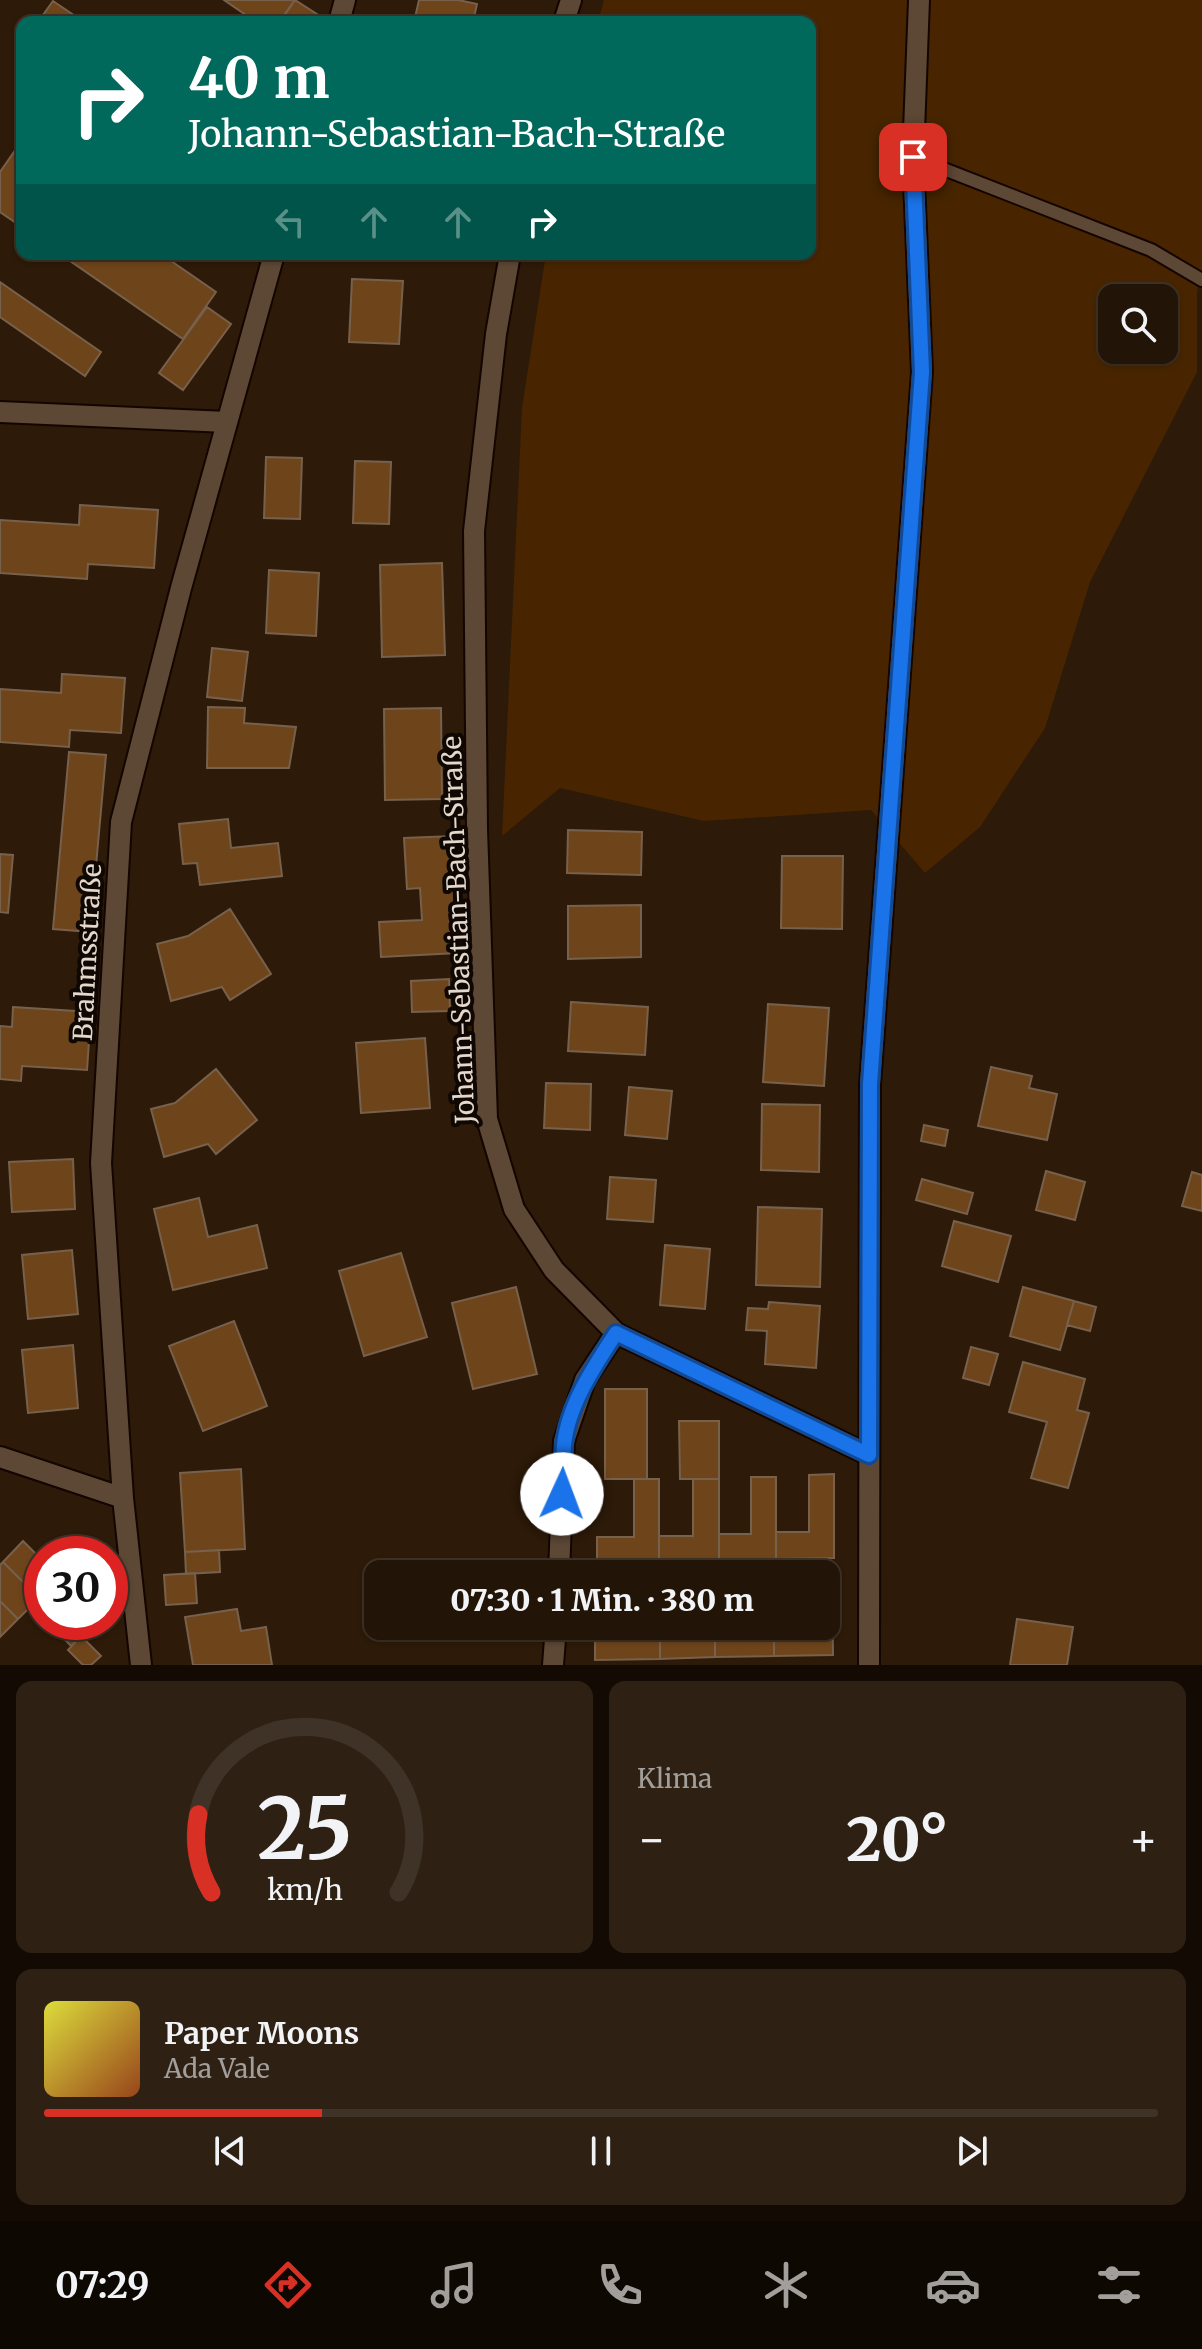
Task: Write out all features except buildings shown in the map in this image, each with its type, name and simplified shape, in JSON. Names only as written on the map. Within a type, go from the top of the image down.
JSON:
[{"type":"street","points":[[869,1665],[870,1084],[922,372],[913,157],[919,0]]},
{"type":"street","name":"Brahmsstraße","points":[[141,1665],[123,1498],[101,1163],[121,822],[272,260]]},
{"type":"street","name":"Johann-Sebastian-Bach-Straße","points":[[509,260],[496,334],[474,531],[477,829],[487,1119],[514,1209],[554,1270],[616,1333],[869,1455]]},
{"type":"street","points":[[0,412],[227,422]]},
{"type":"street","points":[[560,1560],[564,1441],[585,1380],[616,1333]]},
{"type":"street","points":[[0,1457],[123,1498]]},
{"type":"street","points":[[553,1665],[555,1640]]},
{"type":"lane","points":[[913,157],[1151,250],[1202,280]]},
{"type":"shaded area","points":[[604,0],[1202,0],[1202,279],[1197,291],[1197,372],[1090,582],[1045,728],[980,827],[925,873],[871,810],[704,821],[560,788],[502,836],[522,408],[545,260],[816,260],[816,16],[600,16]]},
{"type":"route","points":[[562,1494],[564,1441],[585,1380],[616,1333],[869,1455],[870,1084],[922,372],[913,157]]}]
